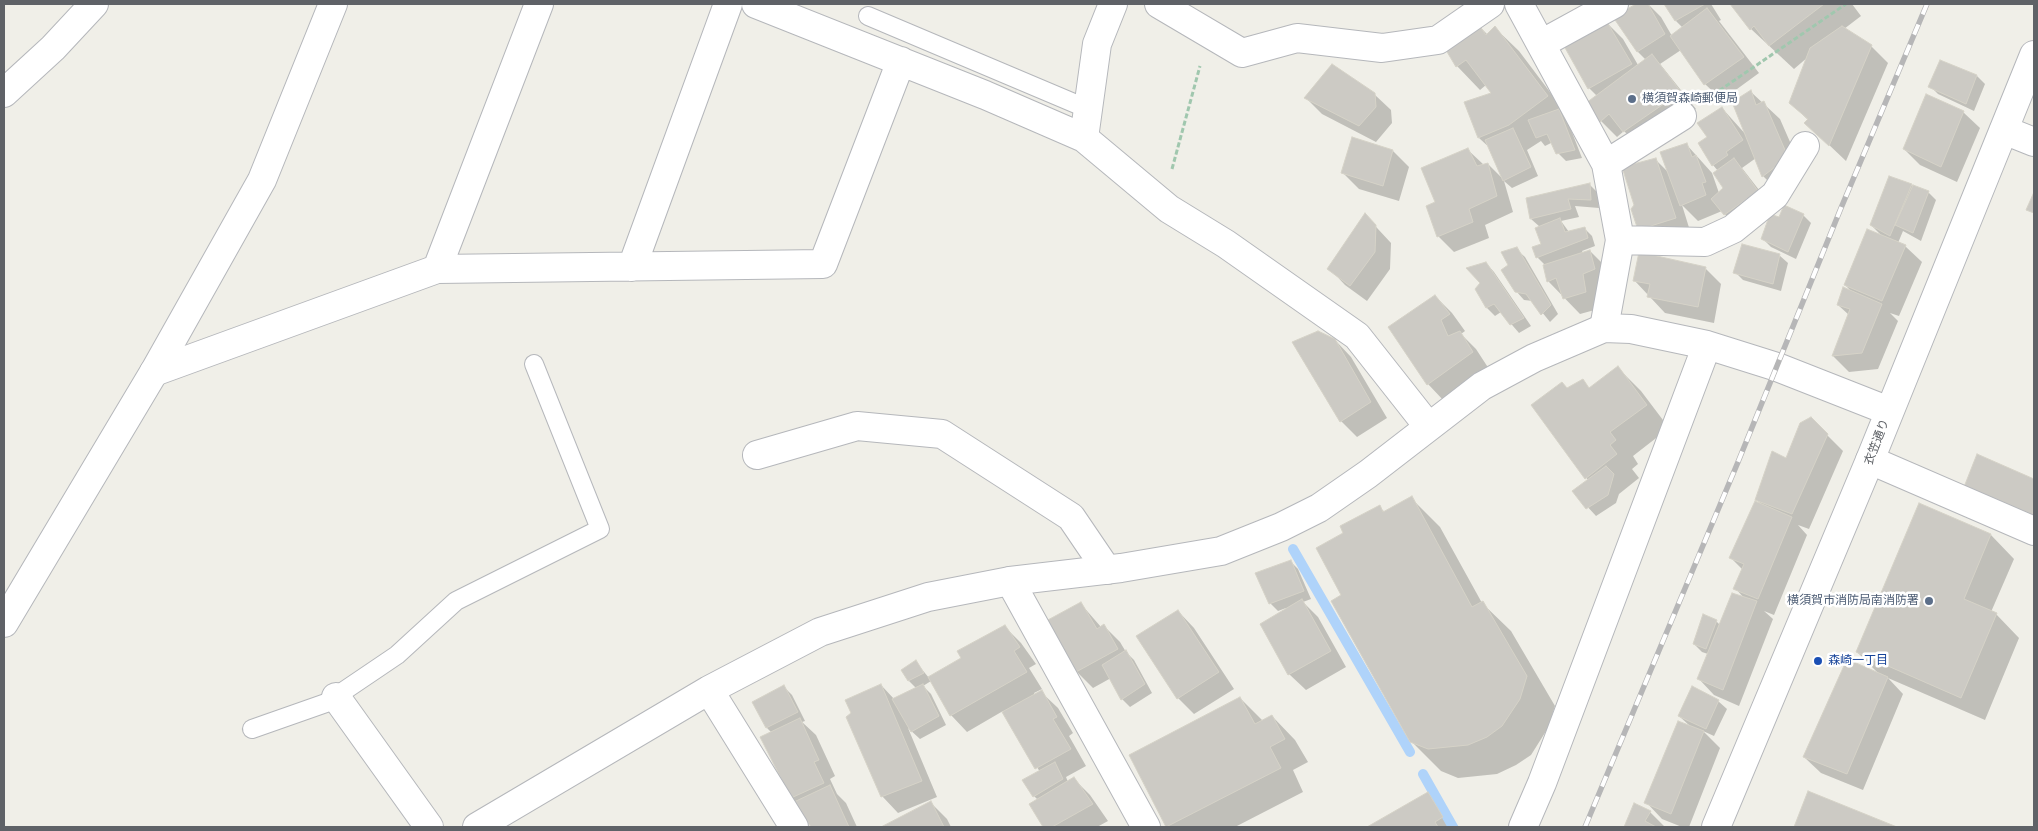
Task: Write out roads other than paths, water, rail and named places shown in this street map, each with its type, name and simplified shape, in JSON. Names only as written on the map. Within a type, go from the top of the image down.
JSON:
[{"type":"street","points":[[4,93],[53,48],[94,4]]},
{"type":"street","points":[[4,622],[154,372],[262,180],[333,4]]},
{"type":"street","points":[[437,269],[539,4]]},
{"type":"street","points":[[632,267],[728,4]]},
{"type":"street","points":[[756,4],[986,95],[1084,138],[1169,209],[1226,244],[1357,336],[1428,426]]},
{"type":"street","points":[[1084,138],[1096,44],[1113,4]]},
{"type":"street","points":[[1159,4],[1242,53],[1296,38],[1382,48],[1438,40],[1490,4]]},
{"type":"street","points":[[1519,4],[1606,164],[1620,240],[1604,328]]},
{"type":"street","points":[[1541,44],[1614,4]]},
{"type":"street","name":"衣笠通り","points":[[1716,827],[1870,460],[2034,55]]},
{"type":"street","points":[[154,372],[437,269],[823,264],[901,62]]},
{"type":"street","points":[[1606,164],[1682,116]]},
{"type":"street","points":[[2004,130],[2034,142]]},
{"type":"street","points":[[1620,240],[1704,242],[1733,229],[1775,195],[1805,146]]},
{"type":"street","points":[[477,827],[709,690],[820,632],[928,597],[1010,582],[1107,570],[1221,551],[1281,527],[1320,508],[1368,474],[1482,386],[1534,358],[1604,328],[1631,329],[1707,345],[1777,367],[1889,411]]},
{"type":"street","points":[[1523,827],[1542,783],[1707,345]]},
{"type":"street","points":[[757,455],[857,426],[942,434],[1071,517],[1107,570]]},
{"type":"street","points":[[1870,460],[2034,531]]},
{"type":"street","points":[[1010,582],[1146,827]]},
{"type":"street","points":[[709,690],[794,827]]},
{"type":"street","points":[[336,697],[429,827]]},
{"type":"lane","points":[[868,16],[1088,109]]},
{"type":"lane","points":[[252,729],[326,703],[397,655],[456,601],[600,529],[534,364]]},
{"type":"waterway","points":[[1293,549],[1410,752]]},
{"type":"waterway","points":[[1423,774],[1453,827]]},
{"type":"railway","points":[[1585,827],[1927,4]]},
{"type":"place","name":"横須賀森崎郵便局","points":[[1632,99]]},
{"type":"place","name":"横須賀市消防局南消防署","points":[[1929,601]]},
{"type":"place","name":"森崎一丁目","points":[[1818,661]]}]
